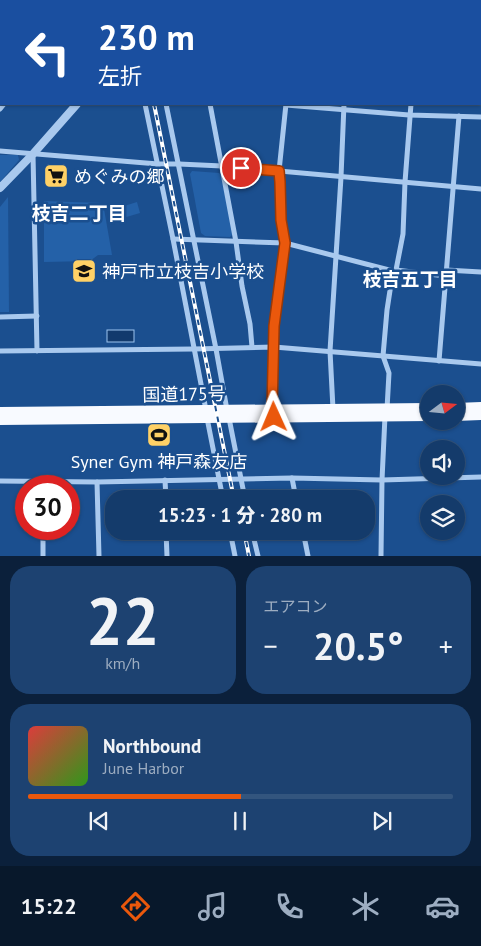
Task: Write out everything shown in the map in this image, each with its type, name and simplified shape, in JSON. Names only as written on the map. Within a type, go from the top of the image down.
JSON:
[{"type":"highway","points":[[465,408],[481,407]]},
{"type":"highway","name":"国道175号","points":[[273,413],[333,409],[420,415]]},
{"type":"highway","name":"国道175号","points":[[0,412],[228,414],[386,412],[420,409]]},
{"type":"highway","name":"国道175号","points":[[0,420],[206,414]]},
{"type":"highway","points":[[465,416],[481,415]]},
{"type":"street","points":[[0,188],[76,105]]},
{"type":"street","points":[[145,105],[221,490]]},
{"type":"street","points":[[166,105],[195,240],[243,490]]},
{"type":"street","points":[[210,105],[236,242],[252,347]]},
{"type":"street","points":[[273,413],[274,326],[285,243],[281,220],[279,171],[286,105]]},
{"type":"street","points":[[305,105],[344,107],[409,115],[481,117]]},
{"type":"street","points":[[381,556],[382,480],[389,373],[383,356],[387,310],[403,234],[411,105]]},
{"type":"street","points":[[333,409],[330,351],[342,177],[344,107]]},
{"type":"street","points":[[439,361],[459,116]]},
{"type":"street","points":[[0,151],[158,164],[222,166],[481,189]]},
{"type":"street","points":[[33,154],[37,351]]},
{"type":"street","points":[[173,239],[285,243],[394,270],[446,273],[481,272]]},
{"type":"street","points":[[0,317],[37,316]]},
{"type":"street","points":[[0,351],[274,347],[481,364]]},
{"type":"street","points":[[80,483],[219,479],[382,480],[481,477]]},
{"type":"street","points":[[292,478],[294,490]]},
{"type":"street","points":[[165,480],[166,490]]},
{"type":"street","points":[[0,481],[15,482]]},
{"type":"street","points":[[97,482],[99,556]]},
{"type":"street","points":[[43,540],[43,556]]},
{"type":"street","points":[[166,540],[167,556]]},
{"type":"street","points":[[232,540],[235,556]]},
{"type":"street","points":[[254,540],[258,556]]},
{"type":"street","points":[[305,540],[308,556]]},
{"type":"shaded area","points":[[0,155],[18,155],[19,160],[0,182]]},
{"type":"shaded area","points":[[192,171],[219,173],[221,175],[233,234],[230,237],[205,236],[201,233],[190,174]]},
{"type":"shaded area","points":[[8,197],[9,312],[0,312],[0,207]]},
{"type":"shaded area","points":[[44,201],[103,203],[112,255],[98,255],[90,261],[44,262]]},
{"type":"shaded area","points":[[137,202],[140,213],[123,218],[121,207]]},
{"type":"shaded area","points":[[107,330],[134,330],[134,342],[107,342]]},
{"type":"railway","points":[[154,105],[232,490]]},
{"type":"railway","points":[[246,540],[249,556]]},
{"type":"place","name":"めぐみの郷","points":[[56,176]]},
{"type":"place","name":"神戸市立枝吉小学校","points":[[84,271]]},
{"type":"place","name":"Syner Gym 神戸森友店","points":[[159,435]]},
{"type":"district","name":"枝吉二丁目","points":[[79,213]]},
{"type":"district","name":"枝吉五丁目","points":[[410,279]]},
{"type":"route","points":[[241,168],[279,171],[281,220],[285,243],[274,326],[272,410],[274,417]]}]
